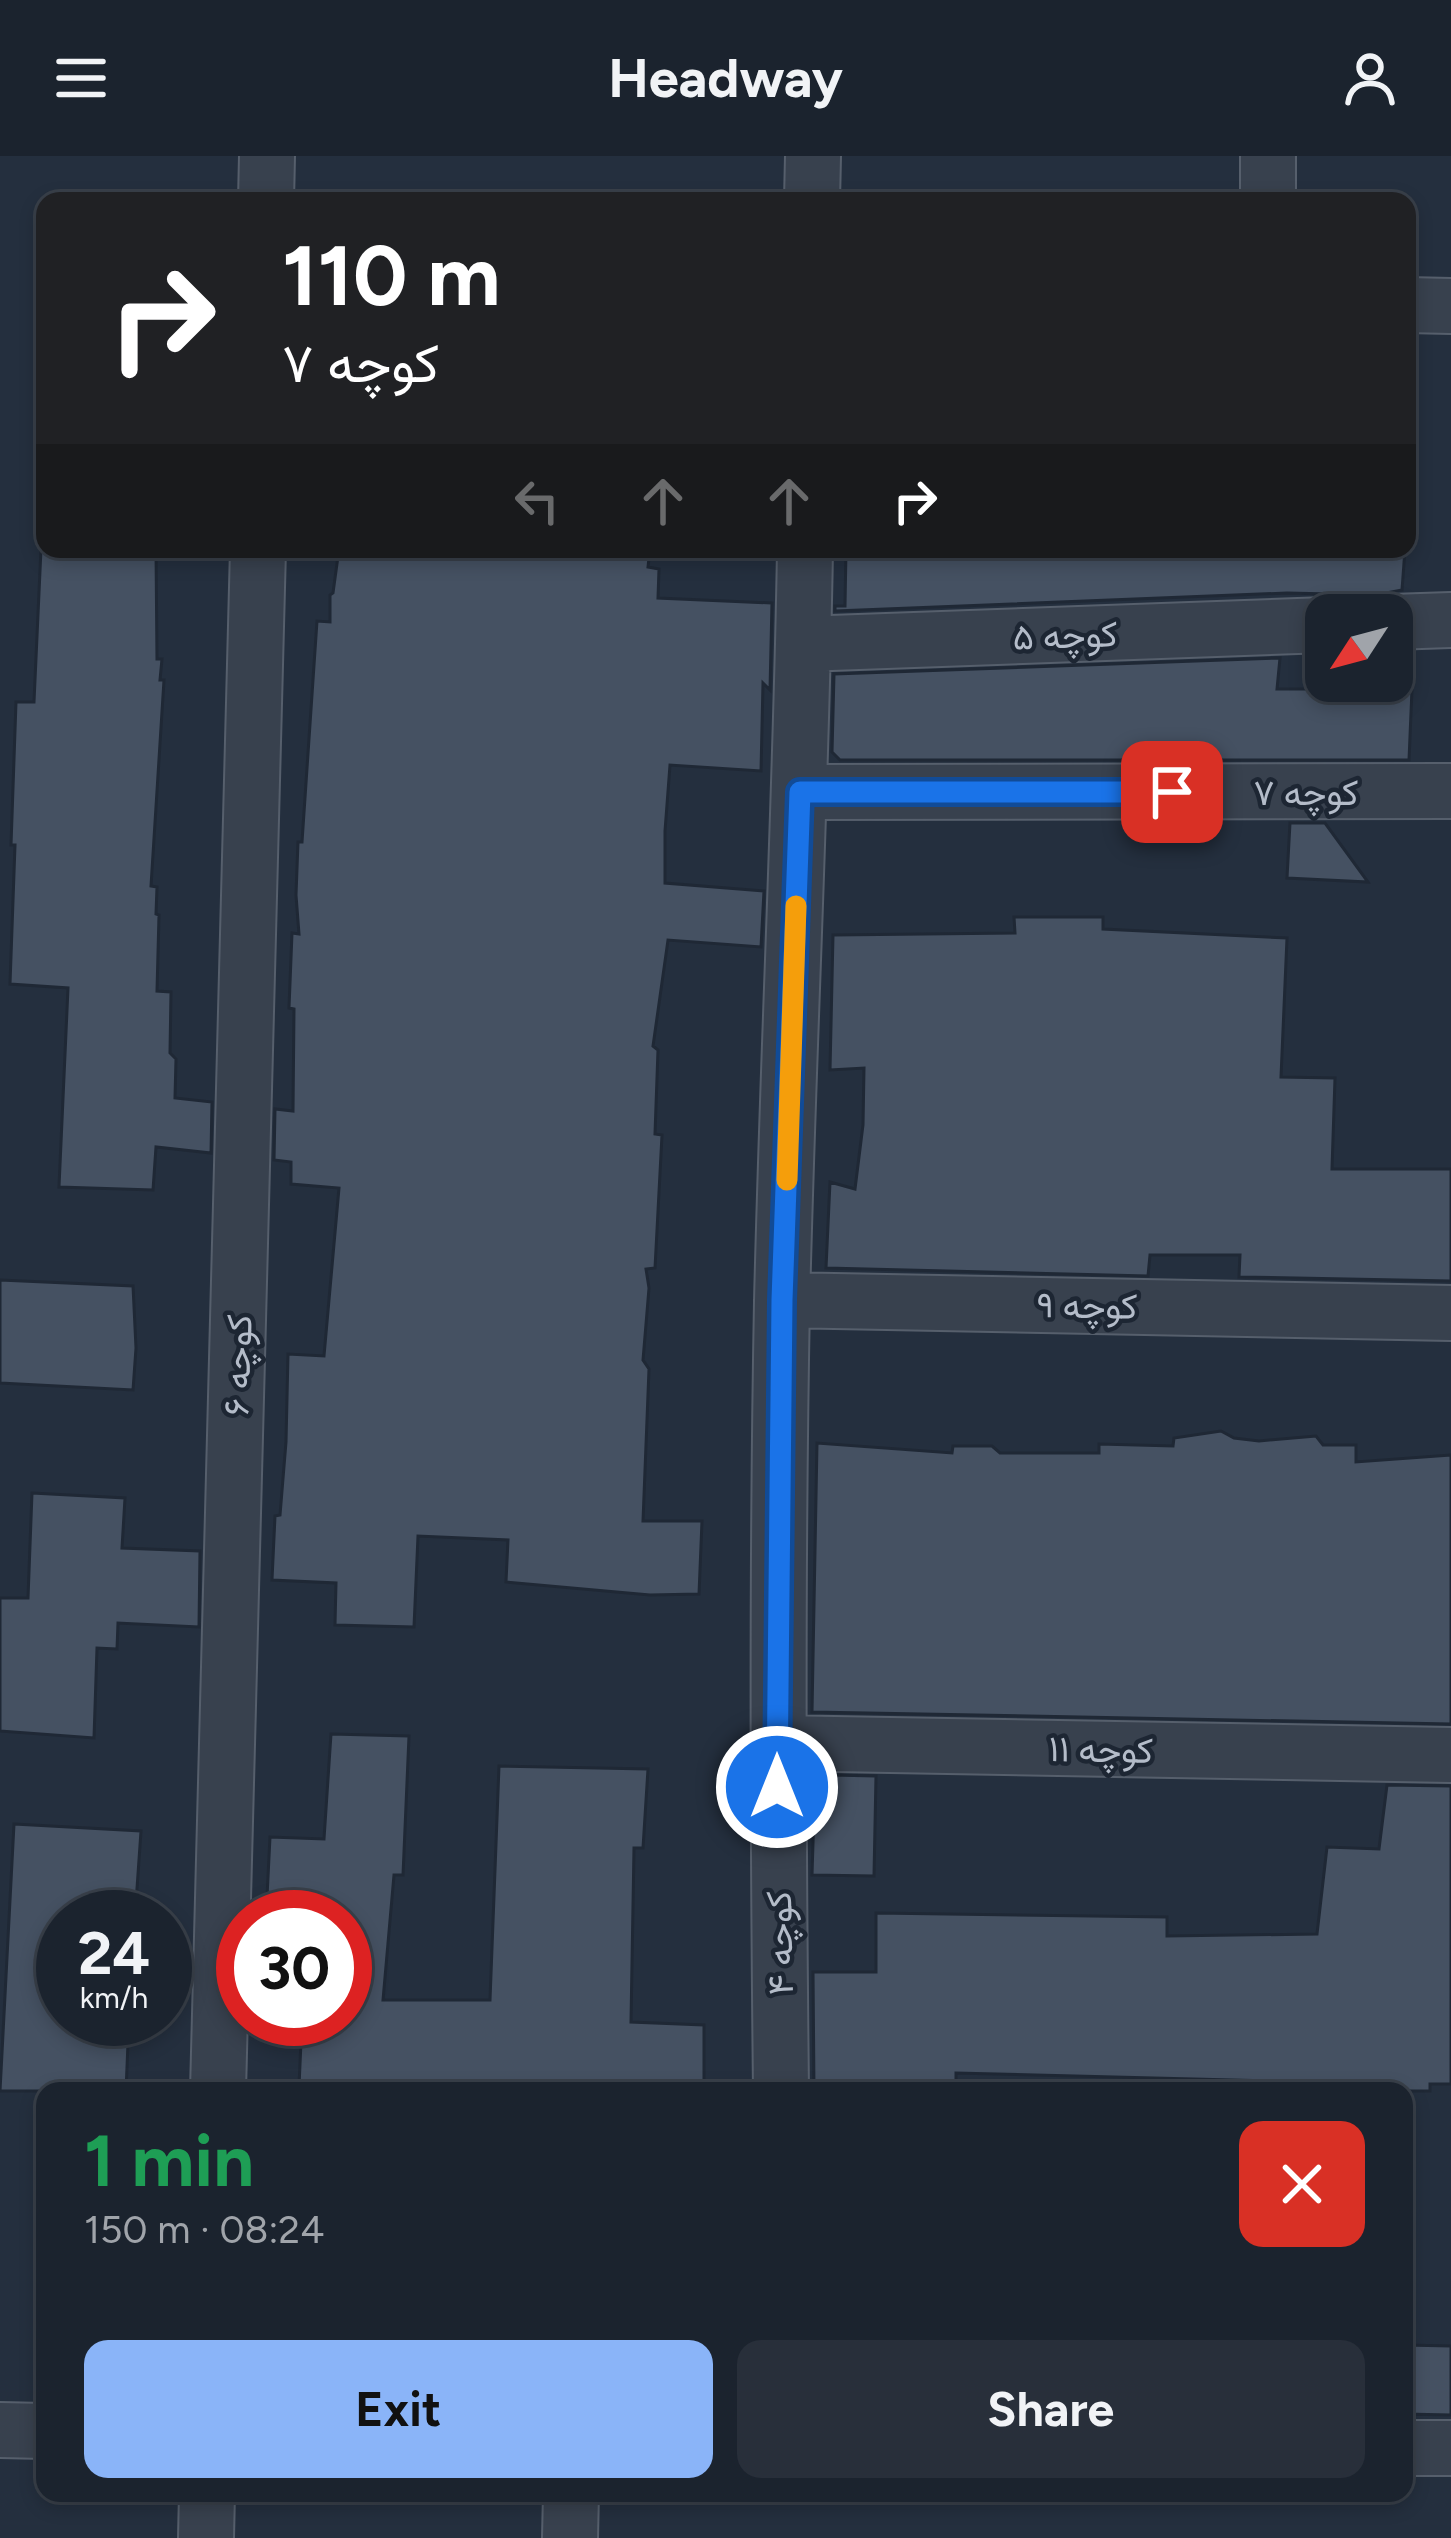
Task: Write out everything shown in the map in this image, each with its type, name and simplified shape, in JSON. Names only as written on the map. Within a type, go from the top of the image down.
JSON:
[{"type":"street","points":[[266,192],[267,156]]},
{"type":"street","points":[[812,192],[813,156]]},
{"type":"street","points":[[1268,156],[1268,192]]},
{"type":"street","points":[[1416,305],[1451,306]]},
{"type":"street","name":"کوچه ۶","points":[[218,2082],[259,558]]},
{"type":"street","name":"کوچه ۴","points":[[781,2082],[777,1743],[782,1300],[805,558]]},
{"type":"street","points":[[1413,621],[1451,620]]},
{"type":"street","name":"کوچه ۵","points":[[803,644],[1305,626]]},
{"type":"street","name":"کوچه ۷","points":[[800,792],[1451,791]]},
{"type":"street","name":"کوچه ۹","points":[[782,1300],[1451,1312]]},
{"type":"street","name":"کوچه ۱۱","points":[[777,1743],[1438,1755]]},
{"type":"street","points":[[0,2430],[36,2431]]},
{"type":"street","points":[[1413,2448],[1451,2448]]},
{"type":"street","points":[[206,2538],[207,2502]]},
{"type":"street","points":[[570,2538],[572,2502]]},
{"type":"building","points":[[41,558],[156,558],[157,659],[162,659],[160,680],[164,680],[151,886],[157,887],[159,915],[157,991],[171,992],[175,1098],[212,1102],[211,1153],[156,1147],[153,1190],[59,1187],[68,988],[10,984],[16,702],[34,702]]},
{"type":"building","points":[[338,558],[649,558],[648,567],[659,569],[658,598],[772,603],[770,690],[763,683],[761,771],[670,765],[665,831],[665,883],[764,891],[761,947],[668,940],[653,1046],[658,1050],[655,1134],[662,1135],[655,1268],[646,1269],[649,1288],[643,1360],[649,1369],[643,1521],[702,1521],[699,1594],[650,1595],[506,1582],[508,1540],[418,1536],[414,1627],[335,1625],[336,1583],[272,1580],[286,1442],[288,1354],[324,1356],[339,1188],[291,1184],[291,1162],[274,1160],[275,1109],[293,1111],[294,1009],[289,1008],[292,933],[299,934],[298,842],[302,842],[317,621],[330,622]]},
{"type":"building","points":[[846,558],[1404,558],[1402,590],[1381,594],[1287,593],[835,611],[835,606],[845,606]]},
{"type":"building","points":[[1280,658],[1277,689],[1305,689],[1305,702],[1411,702],[1409,760],[840,760],[832,752],[834,674]]},
{"type":"building","points":[[1290,823],[1325,823],[1368,882],[1287,878]]},
{"type":"building","points":[[1014,917],[1103,917],[1103,929],[1287,938],[1281,1077],[1335,1078],[1332,1169],[1451,1169],[1451,1281],[1239,1277],[1240,1255],[1150,1255],[1148,1276],[826,1268],[830,1182],[855,1189],[863,1125],[864,1068],[830,1070],[833,935],[1015,933]]},
{"type":"building","points":[[0,1280],[133,1286],[133,1390],[0,1383]]},
{"type":"building","points":[[1221,1431],[1259,1441],[1316,1436],[1323,1445],[1356,1445],[1356,1462],[1451,1455],[1451,1724],[812,1712],[817,1443],[952,1453],[953,1446],[992,1446],[1000,1453],[1099,1453],[1099,1444],[1173,1446],[1174,1438]]},
{"type":"building","points":[[32,1493],[125,1498],[122,1548],[200,1551],[199,1627],[118,1623],[117,1649],[97,1648],[94,1738],[0,1731],[0,1598],[28,1598]]},
{"type":"building","points":[[331,1734],[409,1736],[403,1875],[394,1875],[383,2000],[490,2000],[499,1766],[648,1769],[643,1848],[634,1848],[631,2022],[704,2025],[704,2082],[299,2082],[301,2046],[372,2046],[372,1890],[267,1890],[270,1837],[324,1839]]},
{"type":"building","points":[[831,1775],[876,1776],[874,1876],[812,1875],[814,1810]]},
{"type":"building","points":[[1387,1785],[1451,1786],[1451,2084],[1430,2084],[1430,2091],[1413,2091],[1413,2082],[956,2073],[956,2082],[814,2082],[813,1972],[876,1972],[876,1913],[1167,1917],[1167,1936],[1317,1934],[1327,1847],[1379,1849]]},
{"type":"building","points":[[14,1824],[141,1831],[137,1890],[36,1890],[36,2046],[128,2046],[126,2082],[36,2082],[36,2091],[0,2091]]},
{"type":"building","points":[[1413,2345],[1451,2346],[1451,2415],[1413,2414]]},
{"type":"slow traffic","points":[[787,1180],[796,906]]},
{"type":"route","points":[[777,1787],[782,1300],[800,792],[1172,792]]}]
